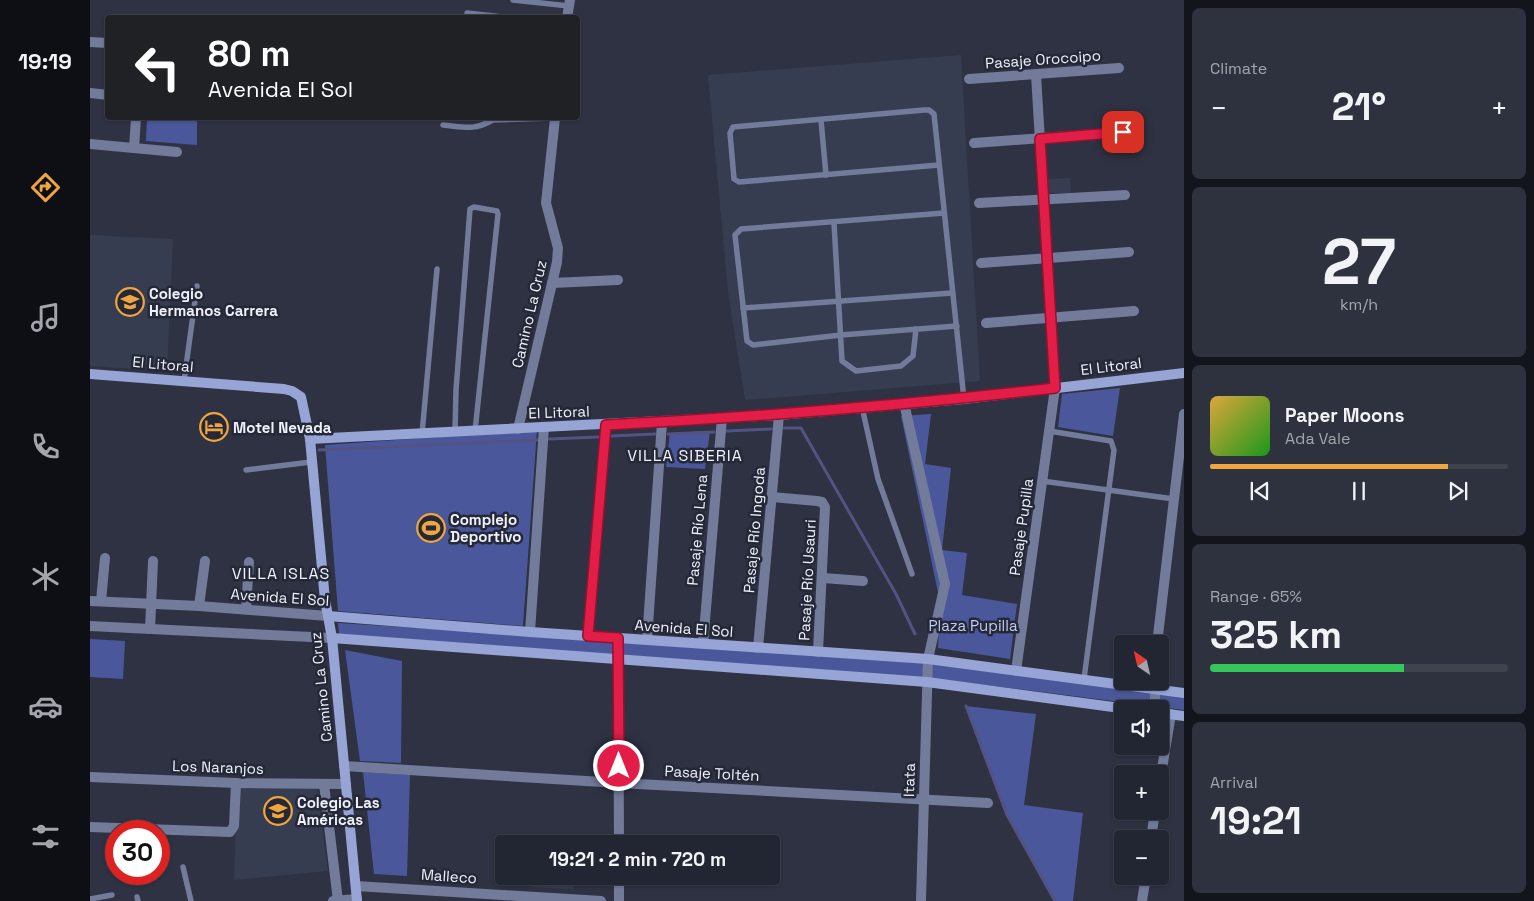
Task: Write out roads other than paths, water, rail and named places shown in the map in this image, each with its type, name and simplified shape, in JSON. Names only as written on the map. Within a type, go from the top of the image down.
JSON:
[{"type":"main road","name":"El Litoral","points":[[90,374],[292,390],[304,403],[310,439],[606,425],[779,414],[964,399],[1184,373]]},
{"type":"main road","name":"Camino La Cruz","points":[[310,439],[328,616],[332,638],[357,900]]},
{"type":"main road","name":"Avenida El Sol","points":[[328,616],[530,632],[928,659],[1114,682]]},
{"type":"main road","points":[[332,638],[927,682],[1114,707]]},
{"type":"main road","name":"Avenida El Sol","points":[[1169,689],[1184,693]]},
{"type":"main road","points":[[1171,714],[1184,716]]},
{"type":"street","points":[[90,42],[105,43]]},
{"type":"street","name":"Pasaje Orocoipo","points":[[968,79],[1119,68]]},
{"type":"street","name":"Pasaje Pupilla","points":[[1016,671],[1055,388],[1036,75]]},
{"type":"street","points":[[90,93],[105,95]]},
{"type":"street","points":[[134,148],[136,120]]},
{"type":"street","name":"Camino La Cruz","points":[[518,429],[557,262],[558,248],[546,204],[555,120]]},
{"type":"street","points":[[974,143],[1123,132]]},
{"type":"street","points":[[90,144],[177,152]]},
{"type":"street","points":[[979,203],[1125,195]]},
{"type":"street","points":[[981,262],[1048,259],[1129,252]]},
{"type":"street","points":[[552,283],[618,280]]},
{"type":"street","points":[[986,323],[1134,311]]},
{"type":"street","name":"Itata","points":[[904,403],[945,584],[928,659],[921,901]]},
{"type":"street","name":"Pasaje Río Ingoda","points":[[758,648],[779,414]]},
{"type":"street","points":[[1158,635],[1184,414]]},
{"type":"street","name":"Pasaje Río Lena","points":[[703,644],[722,418]]},
{"type":"street","points":[[647,640],[662,422]]},
{"type":"street","points":[[588,636],[606,425]]},
{"type":"street","points":[[530,632],[544,427]]},
{"type":"street","name":"Pasaje Río Usauri","points":[[772,497],[817,501],[822,502],[825,507],[818,652]]},
{"type":"street","points":[[101,601],[105,558]]},
{"type":"street","points":[[150,629],[153,561]]},
{"type":"street","points":[[199,606],[205,561]]},
{"type":"street","points":[[246,609],[249,562]]},
{"type":"street","points":[[823,578],[863,582]]},
{"type":"street","name":"Avenida El Sol","points":[[90,601],[199,606],[328,616]]},
{"type":"street","points":[[90,626],[332,638]]},
{"type":"street","points":[[618,638],[619,835]]},
{"type":"street","points":[[1163,765],[1171,714]]},
{"type":"street","name":"Pasaje Toltén","points":[[344,766],[988,803]]},
{"type":"street","name":"Los Naranjos","points":[[90,777],[236,783],[346,784]]},
{"type":"street","points":[[90,827],[230,832],[234,826],[236,783]]},
{"type":"street","points":[[324,784],[336,901],[357,900]]},
{"type":"street","points":[[619,885],[619,901]]},
{"type":"street","points":[[1142,901],[1145,885]]},
{"type":"street","name":"Malleco","points":[[356,886],[601,901]]},
{"type":"lane","points":[[513,0],[569,3]]},
{"type":"lane","points":[[467,13],[485,15]]},
{"type":"lane","points":[[939,165],[738,182],[734,179],[730,133],[733,127],[929,110],[934,114],[964,399]]},
{"type":"lane","points":[[442,125],[471,128],[487,125],[493,120]]},
{"type":"lane","points":[[821,120],[826,176]]},
{"type":"lane","points":[[454,432],[470,209],[474,207],[497,210],[498,214],[475,431]]},
{"type":"lane","points":[[944,213],[740,229],[736,231],[743,308],[747,341],[753,345],[841,335],[957,326]]},
{"type":"lane","points":[[834,223],[842,361],[849,368],[862,371],[901,366],[913,356],[916,329]]},
{"type":"lane","points":[[422,434],[437,268]]},
{"type":"lane","points":[[184,381],[197,286]]},
{"type":"lane","points":[[743,308],[952,293]]},
{"type":"lane","points":[[862,407],[878,479],[912,574]]},
{"type":"lane","points":[[1049,431],[1111,441],[1114,450],[1084,679]]},
{"type":"lane","points":[[246,470],[311,462]]},
{"type":"lane","points":[[1042,481],[1174,499]]},
{"type":"lane","points":[[183,867],[191,901]]},
{"type":"lane","points":[[90,899],[112,895]]},
{"type":"waterway","points":[[784,428],[801,428],[896,594],[915,634]]},
{"type":"waterway","points":[[727,431],[771,429]]},
{"type":"waterway","points":[[668,434],[714,432]]},
{"type":"waterway","points":[[611,436],[655,434]]},
{"type":"waterway","points":[[549,439],[598,437]]},
{"type":"waterway","points":[[319,450],[537,440]]},
{"type":"waterway","points":[[966,706],[1007,815],[1055,901]]},
{"type":"place","name":"Colegio Hermanos Carrera","points":[[130,302]]},
{"type":"place","name":"Motel Nevada","points":[[214,427]]},
{"type":"place","name":"Complejo Deportivo","points":[[431,528]]},
{"type":"place","name":"Colegio Las Américas","points":[[278,811]]},
{"type":"district","name":"VILLA SIBERIA","points":[[685,455]]},
{"type":"district","name":"VILLA ISLAS","points":[[281,573]]},
{"type":"park label","name":"Plaza Pupilla","points":[[973,625]]}]
